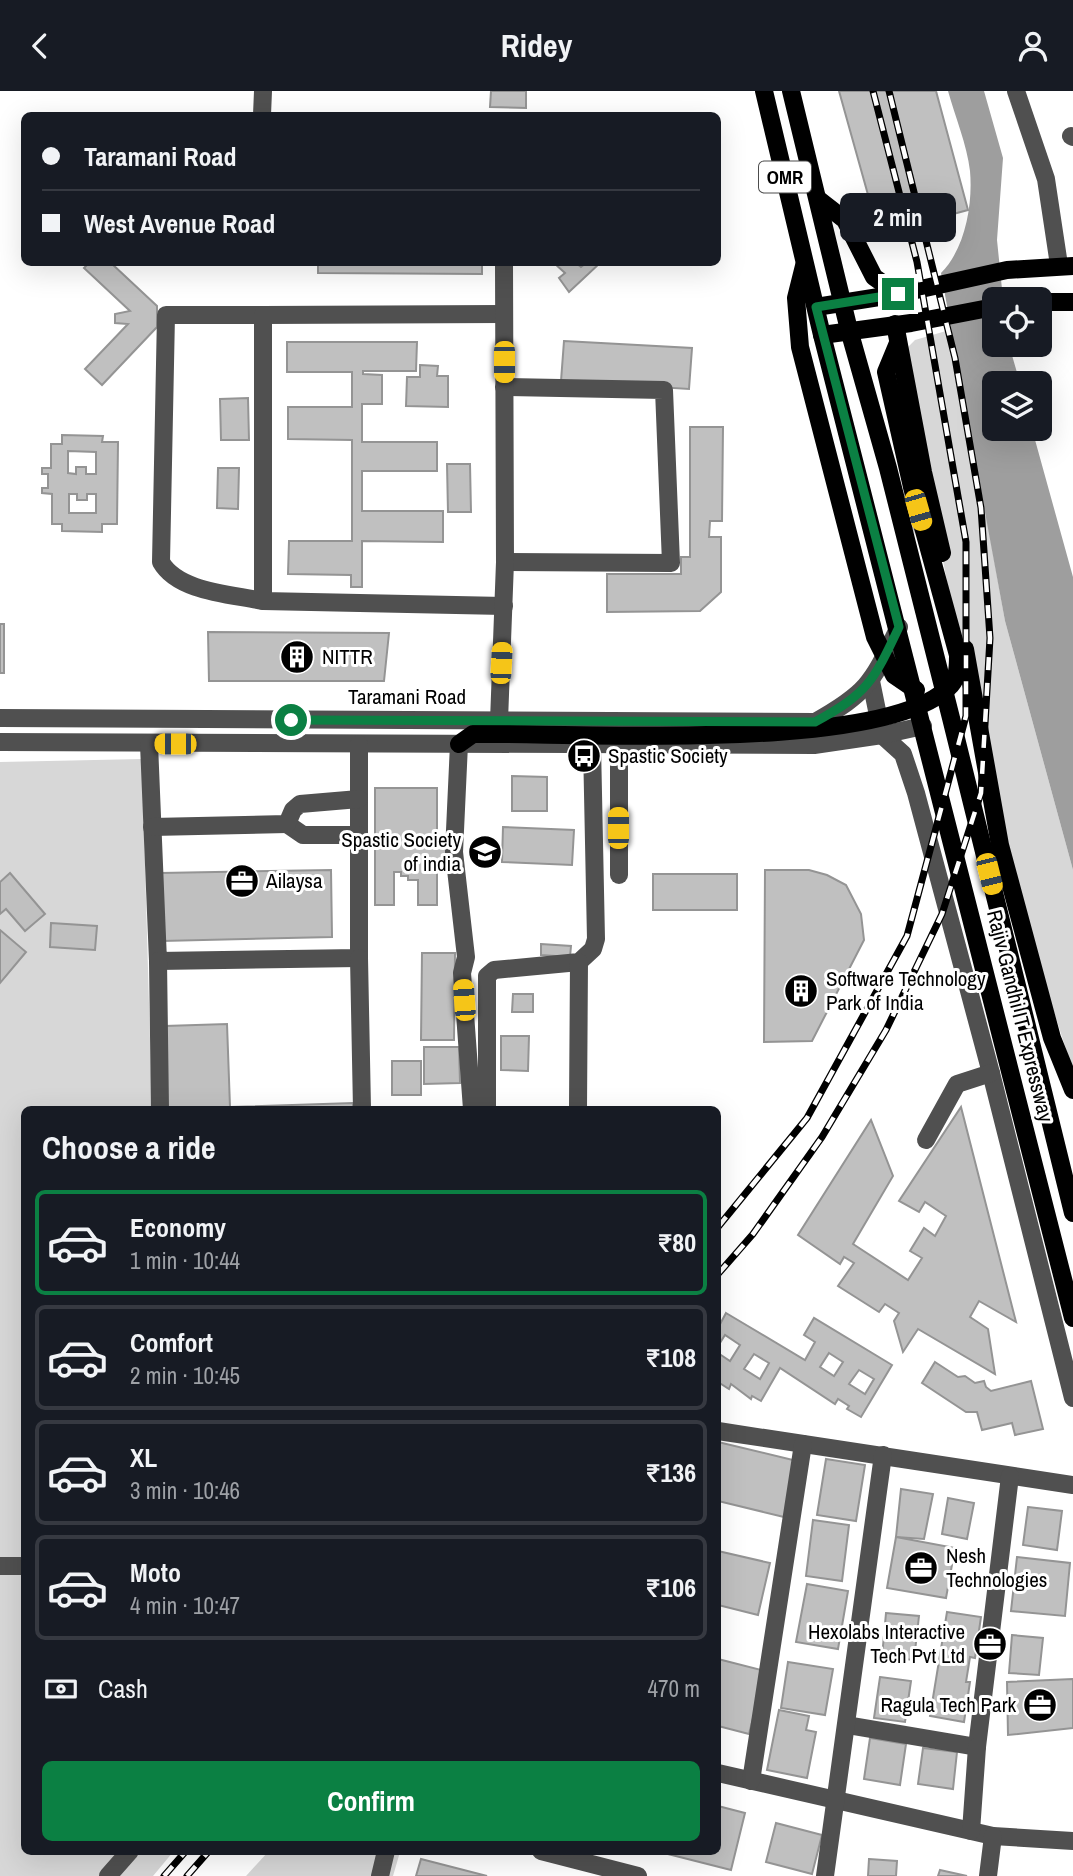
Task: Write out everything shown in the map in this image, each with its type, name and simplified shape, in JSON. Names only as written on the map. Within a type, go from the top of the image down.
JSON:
[{"type":"main road","name":"OMR","points":[[764,91],[822,335]]},
{"type":"main road","name":"OMR","points":[[791,91],[843,303]]},
{"type":"main road","points":[[818,199],[845,220],[874,277],[898,294]]},
{"type":"main road","points":[[805,262],[797,291],[800,347],[875,637],[894,675],[933,700]]},
{"type":"main road","points":[[816,307],[898,294],[1007,270],[1066,266]]},
{"type":"main road","points":[[1052,302],[1073,302]]},
{"type":"main road","points":[[843,303],[888,468],[1073,1213]]},
{"type":"main road","points":[[899,627],[822,335],[982,309]]},
{"type":"main road","points":[[895,324],[923,472],[967,655],[1000,845],[1052,1038],[1073,1090]]},
{"type":"main road","points":[[886,372],[898,343]]},
{"type":"main road","points":[[459,744],[473,734],[813,731],[876,720],[933,700],[952,684],[958,667],[958,655],[912,487],[886,372],[875,361],[856,353]]},
{"type":"main road","name":"Rajiv Gandhi IT Expressway","points":[[899,627],[1073,1318]]},
{"type":"main road","points":[[1027,1030],[1052,1038]]},
{"type":"main road","points":[[1013,1079],[1038,1073]]},
{"type":"main road","points":[[1026,1130],[1051,1123]]},
{"type":"street","points":[[262,112],[263,91]]},
{"type":"street","points":[[1016,91],[1046,179],[1066,266]]},
{"type":"street","points":[[499,721],[505,562],[504,266]]},
{"type":"street","points":[[503,606],[263,601],[185,583],[168,575],[161,562],[166,315],[504,314]]},
{"type":"street","points":[[263,315],[263,601]]},
{"type":"street","points":[[504,387],[664,390],[671,514],[671,563],[505,562]]},
{"type":"street","points":[[899,627],[871,681],[882,736],[903,754],[915,793],[991,1073],[1073,1398]]},
{"type":"street","name":"Taramani Road","points":[[0,718],[815,722],[853,701],[871,681]]},
{"type":"street","points":[[0,742],[814,745],[882,736],[923,726]]},
{"type":"street","points":[[149,744],[158,961],[160,1106]]},
{"type":"street","points":[[359,744],[362,1106]]},
{"type":"street","points":[[459,744],[454,852],[466,957],[462,973],[472,1106]]},
{"type":"street","points":[[488,1106],[487,976],[494,970],[579,962],[593,949],[596,939],[592,745]]},
{"type":"street","points":[[618,745],[618,875]]},
{"type":"street","points":[[287,824],[293,810],[300,804],[359,799]]},
{"type":"street","points":[[152,827],[287,824],[303,835],[359,835]]},
{"type":"street","points":[[158,961],[359,958]]},
{"type":"street","points":[[578,1106],[579,962]]},
{"type":"street","points":[[926,1140],[957,1084],[991,1073]]},
{"type":"street","points":[[721,1431],[1073,1485]]},
{"type":"street","points":[[751,1781],[803,1444]]},
{"type":"street","points":[[825,1876],[838,1800],[883,1455]]},
{"type":"street","points":[[971,1831],[977,1747],[1010,1476]]},
{"type":"street","points":[[0,1566],[21,1566]]},
{"type":"street","points":[[848,1725],[977,1747]]},
{"type":"street","points":[[721,1774],[993,1836],[1073,1841]]},
{"type":"street","points":[[988,1876],[993,1836]]},
{"type":"street","points":[[108,1876],[126,1855]]},
{"type":"street","points":[[380,1876],[385,1855]]},
{"type":"street","points":[[556,1855],[638,1876]]},
{"type":"shaded area","points":[[948,91],[984,91],[1003,158],[997,240],[1002,287],[982,287],[982,357],[1012,357],[1017,371],[982,371],[982,441],[1035,441],[1073,577],[1073,870],[1005,621],[941,273],[956,252],[966,226],[971,184],[964,141]]},
{"type":"shaded area","points":[[953,329],[1005,621],[1073,870],[1073,1070],[1019,894],[974,713],[937,531],[906,349],[915,340]]},
{"type":"shaded area","points":[[142,759],[152,1106],[21,1106],[21,1855],[170,1855],[153,1876],[0,1876],[0,762]]},
{"type":"shaded area","points":[[265,1855],[399,1855],[393,1876],[246,1876]]},
{"type":"building","points":[[491,91],[526,91],[526,108],[490,107]]},
{"type":"building","points":[[839,91],[936,91],[968,210],[879,234]]},
{"type":"building","points":[[114,266],[157,306],[157,327],[102,385],[85,369],[128,324],[115,323],[115,314],[130,311],[84,268]]},
{"type":"building","points":[[318,266],[482,266],[482,274],[318,273]]},
{"type":"building","points":[[557,266],[597,266],[569,292],[559,278],[565,273]]},
{"type":"building","points":[[564,341],[692,348],[689,389],[561,381]]},
{"type":"building","points":[[287,342],[417,342],[416,371],[363,371],[363,374],[382,375],[382,404],[362,404],[362,442],[437,442],[437,471],[362,471],[362,511],[443,511],[443,542],[362,541],[362,587],[351,587],[351,575],[288,574],[289,541],[352,541],[352,440],[288,439],[288,407],[352,407],[352,372],[287,372]]},
{"type":"building","points":[[420,365],[438,366],[437,376],[448,376],[448,407],[406,406],[407,377],[420,377]]},
{"type":"building","points":[[248,398],[249,440],[221,440],[220,399]]},
{"type":"building","points":[[690,427],[723,427],[722,521],[710,521],[709,537],[721,537],[721,592],[700,611],[607,612],[607,574],[681,574],[681,557],[690,557]]},
{"type":"building","points":[[62,435],[103,436],[102,442],[118,442],[117,524],[102,524],[102,532],[62,531],[62,524],[52,524],[52,494],[42,493],[42,488],[48,488],[48,474],[42,474],[42,468],[51,468],[51,444],[62,444]],"holes":[[[68,451],[96,452],[96,474],[86,474],[86,467],[76,467],[76,474],[68,473]],[[69,494],[77,494],[77,500],[87,500],[87,494],[96,494],[96,513],[69,513]]]},
{"type":"building","points":[[447,464],[470,464],[471,512],[448,512]]},
{"type":"building","points":[[218,468],[239,468],[238,509],[217,508]]},
{"type":"building","points":[[0,624],[4,624],[4,673],[0,673]]},
{"type":"building","name":"NITTR","points":[[208,632],[389,633],[384,681],[209,681]]},
{"type":"building","points":[[512,776],[547,777],[547,811],[512,811]]},
{"type":"building","points":[[375,788],[437,788],[437,841],[451,841],[451,862],[437,862],[437,905],[418,905],[418,880],[408,880],[408,876],[401,876],[401,872],[394,872],[394,905],[375,905]]},
{"type":"building","points":[[503,827],[574,830],[572,865],[502,862]]},
{"type":"building","points":[[331,870],[332,937],[162,941],[161,873]]},
{"type":"building","name":"Software Technology Park of India","points":[[765,870],[809,870],[827,875],[846,885],[861,914],[864,940],[812,1041],[764,1042]]},
{"type":"building","points":[[10,873],[45,914],[25,931],[6,909],[0,914],[0,882]]},
{"type":"building","points":[[653,874],[737,874],[737,910],[653,910]]},
{"type":"building","points":[[51,923],[97,926],[95,950],[50,947]]},
{"type":"building","points":[[0,930],[26,952],[0,983]]},
{"type":"building","points":[[541,944],[571,946],[570,957],[541,955]]},
{"type":"building","points":[[422,953],[455,953],[454,1040],[421,1040]]},
{"type":"building","points":[[513,994],[533,994],[533,1012],[512,1012]]},
{"type":"building","points":[[227,1024],[230,1106],[167,1106],[165,1026]]},
{"type":"building","points":[[501,1036],[529,1036],[528,1071],[501,1070]]},
{"type":"building","points":[[424,1047],[459,1047],[460,1083],[424,1084]]},
{"type":"building","points":[[392,1061],[421,1061],[421,1095],[392,1095]]},
{"type":"building","points":[[353,1103],[353,1106],[261,1106]]},
{"type":"building","points":[[961,1107],[1016,1322],[979,1301],[970,1317],[988,1329],[995,1374],[918,1329],[903,1352],[894,1321],[899,1313],[885,1304],[879,1312],[838,1286],[854,1263],[844,1257],[840,1264],[798,1235],[871,1120],[893,1176],[853,1244],[908,1280],[922,1258],[910,1251],[924,1228],[935,1236],[946,1216],[925,1202],[919,1212],[899,1201]]},
{"type":"building","points":[[726,1313],[805,1360],[815,1342],[804,1335],[814,1318],[892,1365],[861,1417],[847,1409],[849,1406],[838,1399],[835,1404],[780,1368],[761,1401],[752,1396],[751,1399],[731,1384],[729,1389],[721,1384],[721,1355],[730,1361],[740,1345],[725,1335],[721,1341],[721,1322]],"holes":[[[829,1353],[843,1362],[834,1376],[820,1367]],[[754,1354],[769,1363],[760,1379],[744,1369]],[[859,1370],[874,1379],[865,1394],[849,1384]]]},
{"type":"building","points":[[935,1362],[958,1377],[965,1376],[975,1383],[984,1381],[991,1391],[1031,1381],[1043,1429],[1015,1435],[1012,1423],[982,1430],[977,1412],[966,1412],[922,1383]]},
{"type":"building","points":[[721,1443],[797,1461],[784,1517],[721,1502]]},
{"type":"building","points":[[826,1459],[865,1465],[856,1521],[817,1515]]},
{"type":"building","points":[[901,1489],[933,1494],[924,1539],[896,1537]]},
{"type":"building","points":[[948,1498],[974,1503],[967,1539],[942,1534]]},
{"type":"building","points":[[1028,1507],[1062,1511],[1057,1550],[1023,1545]]},
{"type":"building","points":[[813,1520],[849,1525],[842,1581],[806,1576]]},
{"type":"building","name":"Nesh Technologies","points":[[896,1537],[955,1548],[946,1598],[887,1588]]},
{"type":"building","points":[[721,1552],[770,1563],[758,1615],[721,1606]]},
{"type":"building","points":[[1017,1557],[1070,1563],[1065,1616],[1011,1611]]},
{"type":"building","points":[[807,1584],[848,1591],[838,1649],[796,1642]]},
{"type":"building","points":[[947,1612],[981,1617],[975,1658],[970,1657],[966,1682],[970,1682],[964,1722],[930,1716]]},
{"type":"building","points":[[886,1613],[919,1616],[914,1660],[882,1657]]},
{"type":"building","points":[[1012,1635],[1043,1638],[1039,1675],[1009,1673]]},
{"type":"building","points":[[721,1660],[765,1671],[749,1734],[721,1727]]},
{"type":"building","points":[[788,1662],[833,1669],[825,1715],[781,1708]]},
{"type":"building","points":[[880,1677],[911,1681],[905,1722],[874,1718]]},
{"type":"building","name":"Ragula Tech Park","points":[[1073,1679],[1073,1728],[1008,1735],[1007,1682]]},
{"type":"building","points":[[779,1710],[809,1716],[806,1730],[816,1732],[807,1778],[767,1770]]},
{"type":"building","points":[[870,1738],[906,1744],[900,1785],[864,1779]]},
{"type":"building","points":[[923,1748],[957,1752],[953,1789],[918,1784]]},
{"type":"building","points":[[721,1807],[745,1813],[731,1870],[672,1855],[721,1855]]},
{"type":"building","points":[[776,1823],[822,1835],[812,1874],[766,1862]]},
{"type":"building","points":[[421,1859],[487,1876],[416,1876]]},
{"type":"building","points":[[869,1859],[897,1861],[896,1876],[868,1876]]},
{"type":"building","points":[[940,1870],[967,1876],[938,1876]]},
{"type":"railway","points":[[721,1223],[807,1118],[907,936],[966,716],[966,542],[917,262],[873,91]]},
{"type":"railway","points":[[721,1271],[753,1234],[822,1137],[886,1030],[942,914],[981,793],[990,638],[981,508],[955,358],[889,91]]},
{"type":"railway","points":[[164,1876],[182,1855]]},
{"type":"railway","points":[[187,1876],[205,1855]]},
{"type":"place","name":"NITTR","points":[[297,657]]},
{"type":"place","name":"Spastic Society","points":[[584,756]]},
{"type":"place","name":"Spastic Society of india","points":[[485,852]]},
{"type":"place","name":"Ailaysa","points":[[242,881]]},
{"type":"place","name":"Software Technology Park of India","points":[[801,991]]},
{"type":"place","name":"Nesh Technologies","points":[[921,1568]]},
{"type":"place","name":"Hexolabs Interactive Tech Pvt Ltd","points":[[990,1644]]},
{"type":"place","name":"Ragula Tech Park","points":[[1040,1705]]},
{"type":"route","points":[[291,720],[815,722],[853,701],[871,681],[899,627],[816,307],[898,294]]}]
